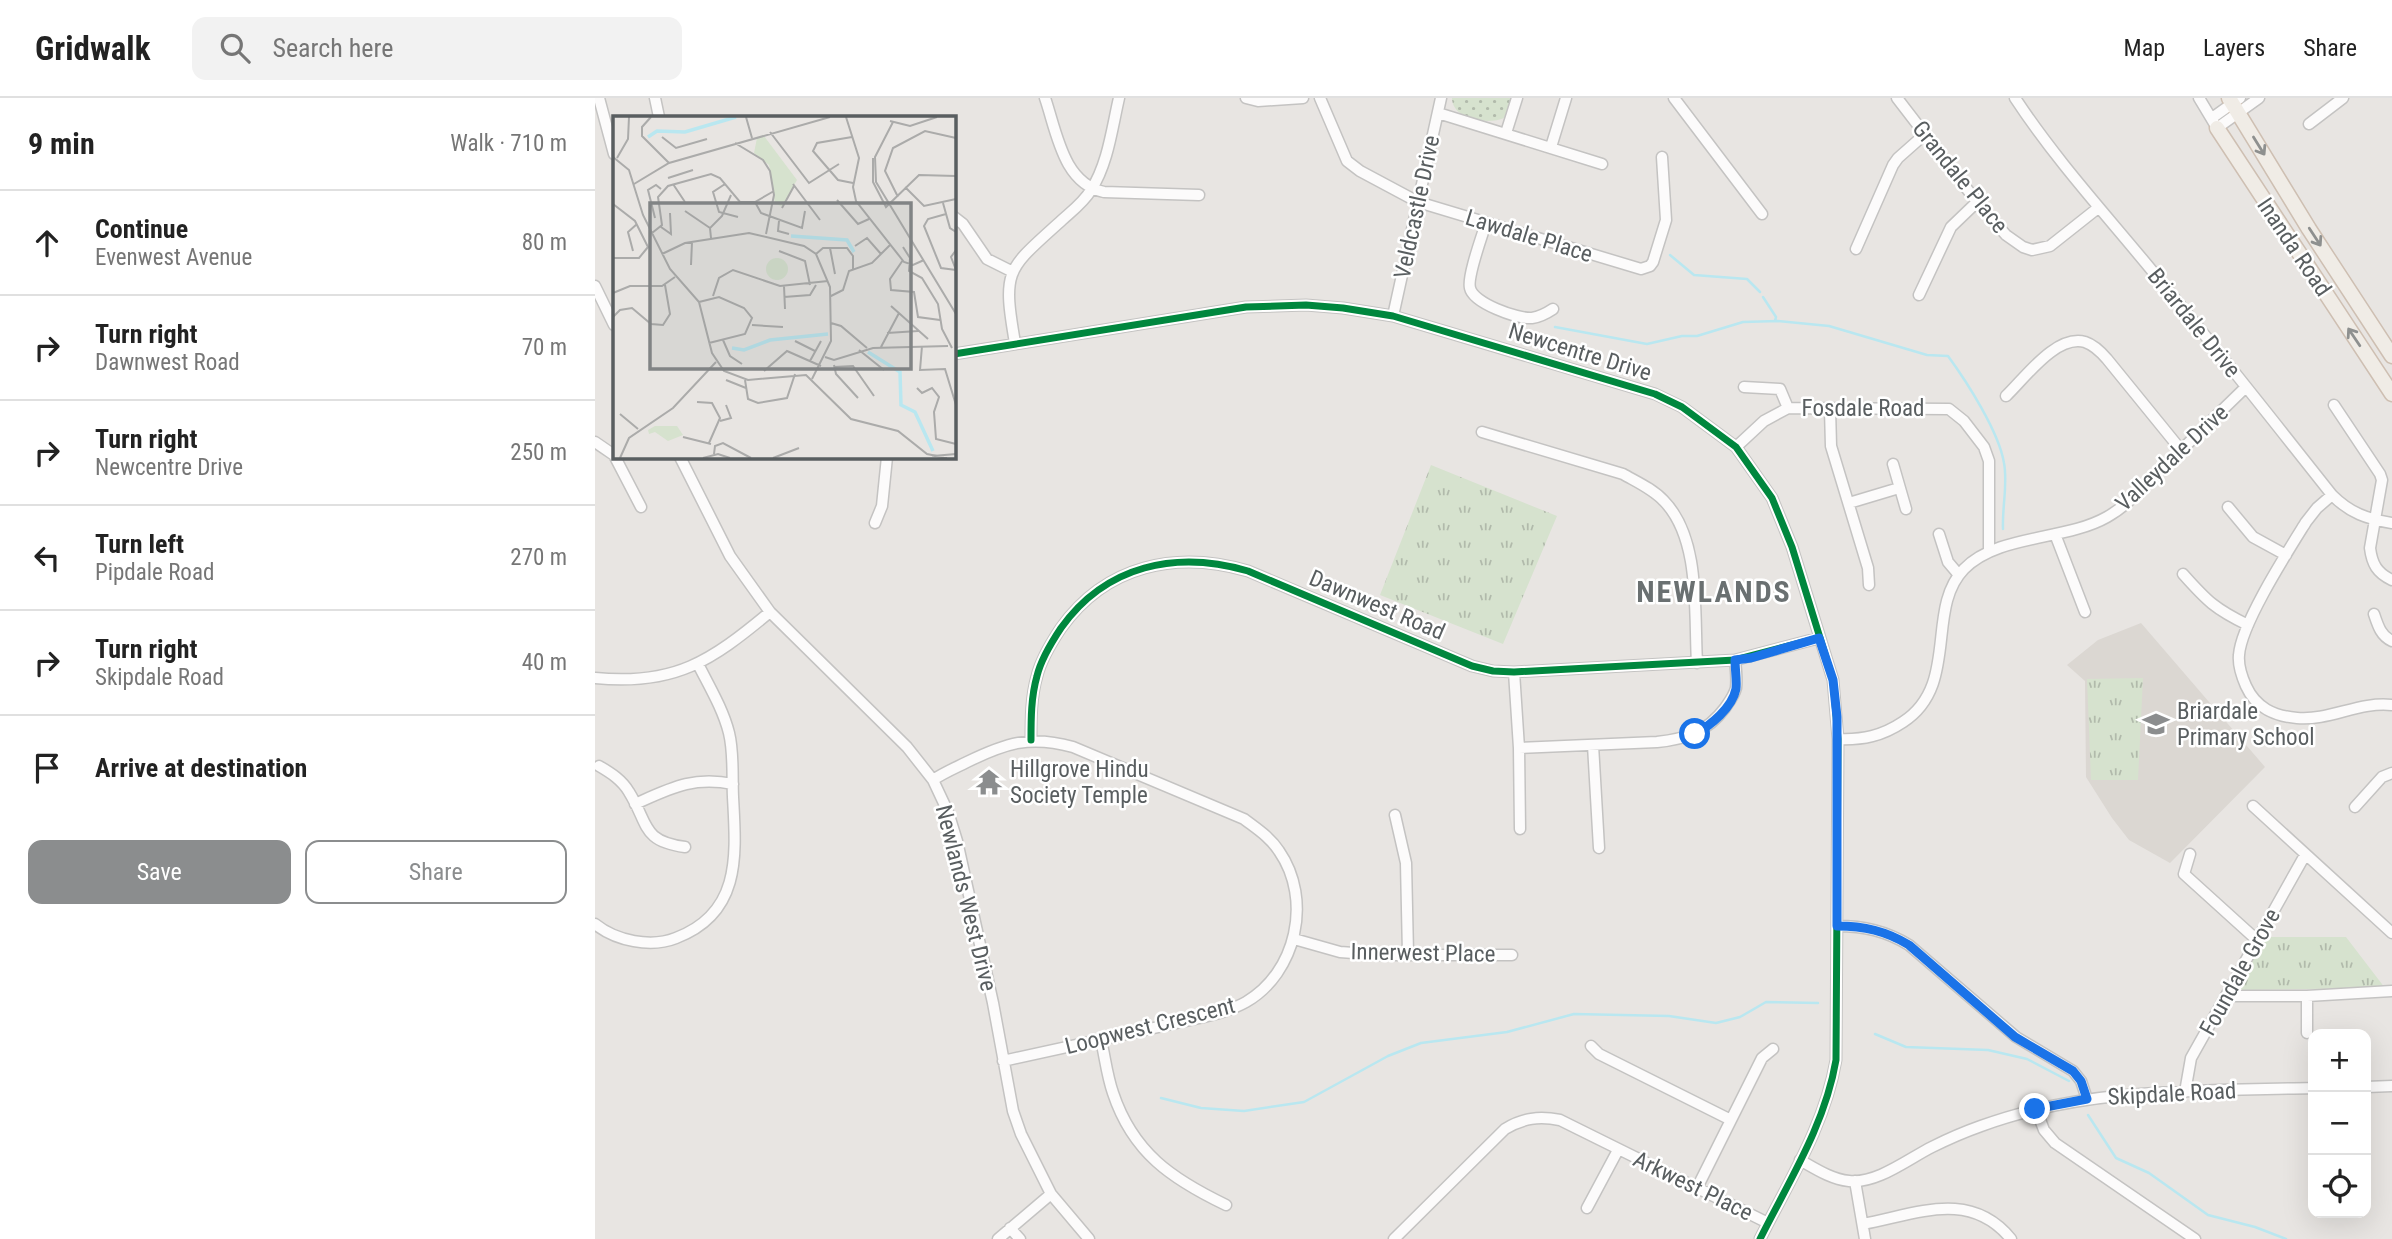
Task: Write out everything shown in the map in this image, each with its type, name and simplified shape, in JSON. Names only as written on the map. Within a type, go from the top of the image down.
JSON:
[{"type":"main road","name":"Inanda Road","points":[[2235,103],[2309,229],[2392,356]]},
{"type":"main road","name":"Inanda Road","points":[[2215,123],[2392,394]]},
{"type":"street","points":[[599,98],[613,149]]},
{"type":"street","points":[[655,98],[659,116]]},
{"type":"street","points":[[1045,98],[1067,161],[1075,176],[1092,189],[1104,192],[1199,195]]},
{"type":"street","points":[[1015,343],[1007,302],[1011,271],[1092,189],[1107,150],[1119,98]]},
{"type":"street","points":[[1245,98],[1258,101],[1303,98]]},
{"type":"street","name":"Lawdale Place","points":[[1320,98],[1344,155],[1352,166],[1418,202],[1641,269],[1653,262],[1666,225],[1662,157]]},
{"type":"street","name":"Veldcastle Drive","points":[[1393,316],[1441,98]]},
{"type":"street","points":[[1506,133],[1517,98]]},
{"type":"street","points":[[1551,148],[1566,98]]},
{"type":"street","points":[[1674,98],[1762,214]]},
{"type":"street","name":"Grandale Place","points":[[1897,98],[1977,202],[2006,235],[2022,247],[2042,249],[2058,242],[2098,208]]},
{"type":"street","name":"Briardale Drive","points":[[2015,98],[2028,119],[2098,208],[2157,276],[2332,495],[2351,512],[2392,523]]},
{"type":"street","name":"Inanda Road","points":[[2199,98],[2215,123]]},
{"type":"street","points":[[2215,123],[2235,103],[2259,98]]},
{"type":"street","points":[[2309,124],[2343,98]]},
{"type":"street","points":[[1437,113],[1602,164]]},
{"type":"street","points":[[1856,249],[1893,165],[1924,135]]},
{"type":"street","points":[[1919,295],[1951,227],[1977,202]]},
{"type":"street","points":[[955,219],[963,224],[987,259],[1011,271]]},
{"type":"street","points":[[1486,223],[1469,281],[1473,295],[1478,301],[1519,316],[1532,318],[1553,309]]},
{"type":"street","points":[[595,286],[610,307]]},
{"type":"street","name":"Newcentre Drive","points":[[955,354],[1246,307],[1315,306],[1393,316],[1655,394],[1692,414],[1736,447],[1772,498],[1792,547],[1833,680],[1838,739],[1836,1060],[1825,1106],[1760,1239]]},
{"type":"street","points":[[2006,396],[2057,347],[2072,341],[2084,342],[2094,346],[2107,359],[2181,450]]},
{"type":"street","name":"Fosdale Road","points":[[1744,387],[1780,389],[1788,408]]},
{"type":"street","name":"Valleydale Drive","points":[[1959,575],[1989,552],[2097,522],[2120,510],[2246,387]]},
{"type":"street","points":[[2334,405],[2382,480],[2370,548],[2374,566],[2381,575],[2392,580]]},
{"type":"street","name":"Fosdale Road","points":[[1736,447],[1765,421],[1788,408],[1949,409],[1964,421],[1984,447],[1989,461],[1989,552]]},
{"type":"street","points":[[1830,409],[1831,446],[1868,568],[1869,585]]},
{"type":"street","points":[[1482,432],[1623,474],[1664,501],[1685,536],[1691,562],[1697,663]]},
{"type":"street","points":[[595,442],[613,455]]},
{"type":"street","points":[[616,458],[641,507]]},
{"type":"street","name":"Newlands West Drive","points":[[681,458],[730,556],[770,612],[907,747],[933,780],[948,812],[957,841],[1013,1111],[1021,1134],[1051,1194],[1089,1239]]},
{"type":"street","points":[[875,523],[882,506],[887,458]]},
{"type":"street","points":[[1893,464],[1906,509]]},
{"type":"street","points":[[1849,503],[1899,488]]},
{"type":"street","points":[[2332,495],[2317,508],[2286,555],[2248,625],[2239,653],[2239,662],[2251,697],[2268,712],[2285,717],[2306,719],[2379,704],[2392,705]]},
{"type":"street","points":[[2228,507],[2253,537],[2286,555]]},
{"type":"street","points":[[1838,739],[1872,737],[1888,732],[1908,718],[1925,700],[1938,666],[1948,596],[1959,575],[1948,562],[1939,534]]},
{"type":"street","points":[[2055,534],[2085,612]]},
{"type":"street","name":"Dawnwest Road","points":[[1031,740],[1031,707],[1037,675],[1050,644],[1070,616],[1092,594],[1113,580],[1142,568],[1167,562],[1223,563],[1248,571],[1472,666],[1493,671],[1735,660],[1751,658],[1819,638]]},
{"type":"street","points":[[2183,574],[2218,610],[2248,625]]},
{"type":"street","points":[[595,678],[655,678],[698,664],[739,638],[770,612]]},
{"type":"street","points":[[2374,614],[2378,629],[2392,642]]},
{"type":"street","points":[[1519,748],[1678,740],[1695,734],[1714,721],[1732,698],[1736,688],[1735,660]]},
{"type":"street","points":[[595,924],[616,936],[644,942],[659,942],[684,935],[710,916],[723,901],[733,877],[736,841],[730,736],[698,664]]},
{"type":"street","points":[[1514,672],[1520,829]]},
{"type":"street","name":"Loopwest Crescent","points":[[933,780],[998,747],[1031,740],[1059,743],[1244,819],[1267,836],[1281,853],[1295,889],[1297,912],[1294,939],[1287,957],[1275,976],[1248,1001],[1221,1013],[1003,1061]]},
{"type":"street","points":[[1593,745],[1598,848]]},
{"type":"street","points":[[599,766],[624,785],[655,837],[666,844],[685,847]]},
{"type":"street","points":[[2355,807],[2382,777],[2392,774]]},
{"type":"street","points":[[635,804],[693,781],[715,780],[733,784]]},
{"type":"street","points":[[2253,806],[2392,933]]},
{"type":"street","points":[[1395,815],[1406,863],[1408,954]]},
{"type":"street","points":[[2190,854],[2184,874],[2257,941]]},
{"type":"street","name":"Foundale Grove","points":[[2185,1092],[2189,1062],[2305,855]]},
{"type":"street","points":[[1837,926],[1871,928],[1891,934],[1909,945],[2015,1037],[2073,1071],[2081,1081],[2087,1099]]},
{"type":"street","name":"Innerwest Place","points":[[1294,939],[1340,952],[1381,955],[1512,955]]},
{"type":"street","points":[[2227,996],[2307,996],[2392,991]]},
{"type":"street","points":[[2307,996],[2307,1033]]},
{"type":"street","points":[[1101,1040],[1112,1090],[1122,1117],[1143,1149],[1168,1173],[1192,1189],[1226,1205]]},
{"type":"street","points":[[1591,1046],[1599,1054],[1731,1120]]},
{"type":"street","points":[[1697,1188],[1762,1058],[1773,1049]]},
{"type":"street","points":[[2371,1087],[2392,1086]]},
{"type":"street","name":"Skipdale Road","points":[[1855,1181],[1874,1177],[1956,1136],[2035,1109],[2129,1094],[2308,1088]]},
{"type":"street","points":[[2035,1109],[2044,1130],[2055,1143],[2195,1239]]},
{"type":"street","name":"Arkwest Place","points":[[1394,1239],[1504,1129],[1537,1118],[1560,1120],[1768,1223]]},
{"type":"street","name":"Arkwest Place","points":[[1587,1208],[1618,1150]]},
{"type":"street","points":[[1800,1160],[1837,1178],[1855,1181],[1864,1239]]},
{"type":"street","points":[[998,1239],[1051,1194]]},
{"type":"street","points":[[1863,1224],[1945,1209],[1968,1209],[1990,1219],[2011,1239]]},
{"type":"street","points":[[1010,1228],[1020,1239]]},
{"type":"shaded area","name":"Briardale Primary School","points":[[2141,623],[2265,767],[2170,863],[2129,840],[2086,777],[2085,681],[2067,665],[2098,640]]},
{"type":"green space","points":[[1452,98],[1511,98],[1504,118],[1481,121],[1464,116],[1454,105]]},
{"type":"green space","points":[[1431,465],[1557,516],[1503,644],[1380,595]]},
{"type":"green space","points":[[2143,678],[2138,780],[2091,780],[2087,679]]},
{"type":"green space","points":[[2261,937],[2346,937],[2385,988],[2234,990],[2240,983],[2236,979]]},
{"type":"waterway","points":[[1670,255],[1694,275],[1747,279],[1760,292]]},
{"type":"waterway","points":[[1763,297],[1776,317],[1775,321]]},
{"type":"waterway","points":[[1555,327],[1647,344],[1682,336],[1697,336],[1743,322],[1778,321],[1829,326],[1927,355],[1948,356],[1981,408],[2001,451],[2005,479],[2003,529]]},
{"type":"waterway","points":[[1161,1098],[1201,1108],[1244,1111],[1304,1102],[1388,1056],[1421,1043],[1507,1032],[1574,1014],[1669,1016],[1716,1023],[1740,1017],[1766,1002],[1818,1003]]},
{"type":"waterway","points":[[1875,1034],[1906,1047],[1988,1050],[2027,1059],[2069,1081]]},
{"type":"waterway","points":[[2088,1115],[2116,1158],[2149,1173],[2208,1215],[2255,1227],[2286,1239]]},
{"type":"cycle path","points":[[955,354],[1246,307],[1306,305],[1343,308],[1393,316],[1655,394],[1682,407],[1736,447],[1772,498],[1792,547],[1833,680],[1838,739],[1836,1060],[1831,1084],[1815,1130],[1760,1239]]},
{"type":"cycle path","points":[[1031,740],[1032,700],[1037,676],[1044,657],[1061,628],[1079,607],[1099,590],[1144,568],[1169,563],[1195,562],[1248,571],[1472,666],[1493,671],[1735,660],[1819,638]]},
{"type":"place","name":"Briardale Primary School","points":[[2156,724]]},
{"type":"place","name":"Hillgrove Hindu Society Temple","points":[[989,782]]},
{"type":"district","name":"NEWLANDS","points":[[1714,591]]},
{"type":"route","points":[[1695,734],[1714,721],[1732,698],[1736,688],[1735,660],[1751,658],[1819,638],[1833,680],[1837,717],[1837,926],[1871,928],[1891,934],[1919,951],[2015,1037],[2076,1074],[2087,1099],[2035,1109]]}]
